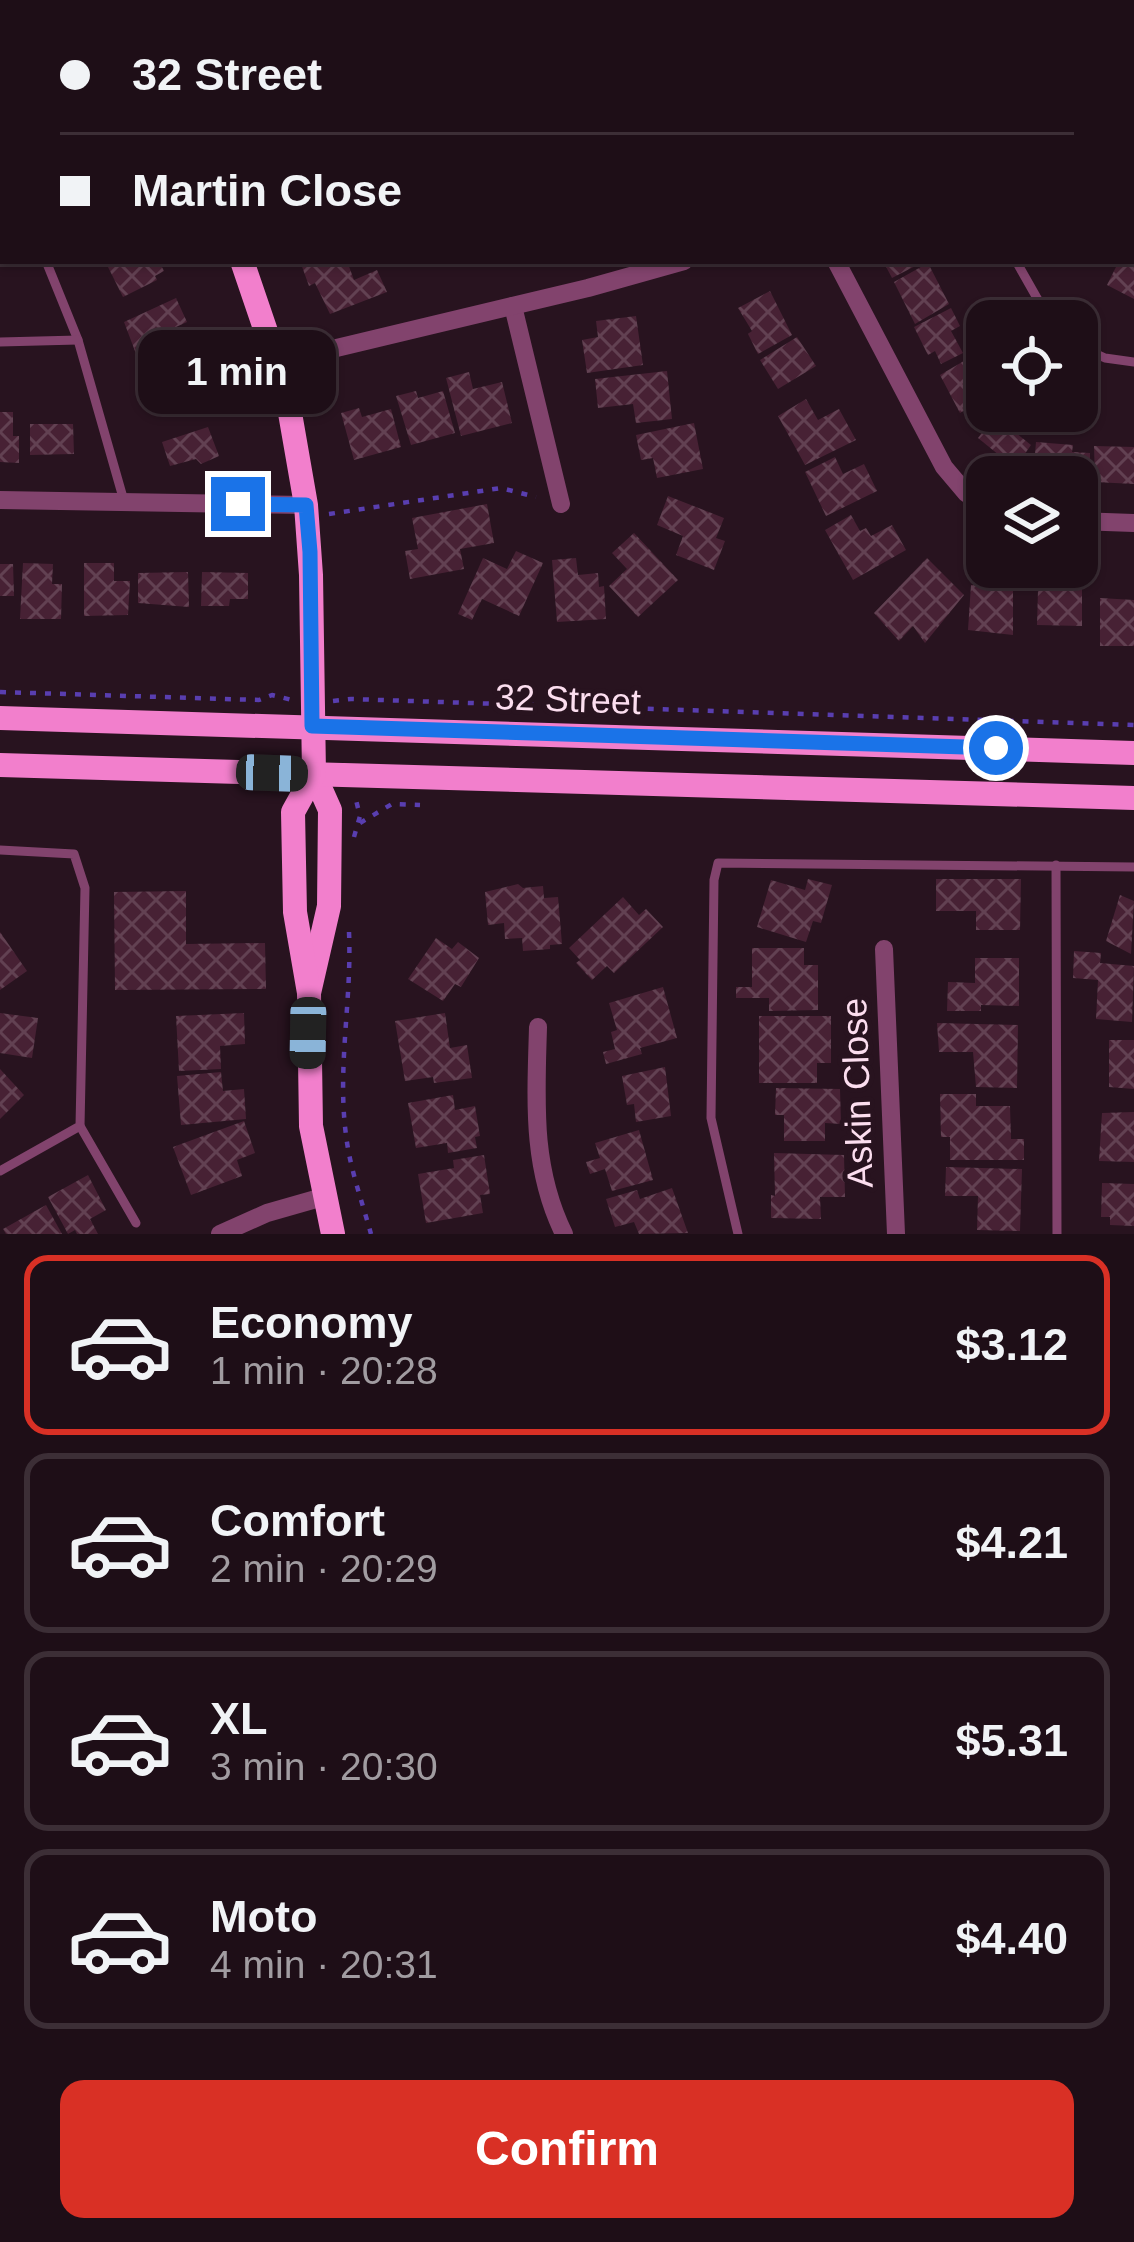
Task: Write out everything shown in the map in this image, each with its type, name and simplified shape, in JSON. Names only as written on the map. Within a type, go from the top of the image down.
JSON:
[{"type":"main road","points":[[243,264],[278,362],[318,510],[310,552],[312,726],[314,774],[330,810],[329,906],[309,994]]},
{"type":"main road","name":"32 Street","points":[[0,718],[1134,753]]},
{"type":"main road","points":[[0,765],[1134,798]]},
{"type":"main road","points":[[314,774],[293,812],[295,912],[309,994],[309,1098],[332,1234]]},
{"type":"street","points":[[278,362],[673,264]]},
{"type":"street","points":[[838,264],[944,467],[966,493]]},
{"type":"street","points":[[513,306],[560,504]]},
{"type":"street","points":[[0,500],[318,510]]},
{"type":"street","points":[[1098,522],[1134,523]]},
{"type":"street","name":"Askin Close","points":[[884,949],[896,1234]]},
{"type":"street","points":[[538,1027],[538,1153],[550,1203],[564,1234]]},
{"type":"street","points":[[220,1234],[267,1213],[323,1197]]},
{"type":"lane","points":[[47,264],[79,340],[124,502]]},
{"type":"lane","points":[[1018,264],[1038,300]]},
{"type":"lane","points":[[0,342],[79,340]]},
{"type":"lane","points":[[1098,354],[1134,362]]},
{"type":"lane","points":[[0,850],[74,854],[86,888],[80,1126],[136,1223]]},
{"type":"lane","points":[[738,1234],[711,1118],[713,880],[718,862],[1134,867]]},
{"type":"lane","points":[[1056,865],[1058,1234]]},
{"type":"lane","points":[[0,1171],[80,1126]]},
{"type":"path","points":[[318,510],[501,488],[560,504]]},
{"type":"path","points":[[0,692],[275,697]]},
{"type":"path","points":[[347,702],[351,698],[1134,725]]},
{"type":"path","points":[[351,848],[359,824],[357,804]]},
{"type":"path","points":[[359,824],[392,804],[420,805]]},
{"type":"path","points":[[349,929],[351,974],[343,1063],[346,1136],[371,1234]]},
{"type":"building","points":[[160,264],[164,271],[155,276],[157,280],[123,297],[108,267]]},
{"type":"building","points":[[301,264],[348,264],[354,280],[377,270],[387,292],[330,314],[315,283],[309,286]]},
{"type":"building","points":[[885,264],[919,264],[892,278]]},
{"type":"building","points":[[929,264],[949,304],[915,324],[894,282]]},
{"type":"building","points":[[1118,264],[1134,264],[1134,299],[1107,285]]},
{"type":"building","points":[[770,291],[792,335],[758,354],[748,334],[752,331],[738,308]]},
{"type":"building","points":[[176,298],[187,322],[167,331],[176,355],[141,367],[124,322]]},
{"type":"building","points":[[951,308],[960,326],[951,331],[963,353],[941,364],[935,351],[928,355],[914,327]]},
{"type":"building","points":[[636,316],[643,365],[587,373],[582,340],[598,337],[596,321]]},
{"type":"building","points":[[797,337],[816,366],[778,389],[760,360]]},
{"type":"building","points":[[193,360],[209,406],[175,417],[162,372]]},
{"type":"building","points":[[966,360],[966,409],[960,413],[940,375]]},
{"type":"building","points":[[667,371],[672,419],[636,423],[633,404],[598,408],[595,379]]},
{"type":"building","points":[[469,372],[473,389],[502,382],[512,423],[461,436],[446,378]]},
{"type":"building","points":[[416,391],[418,398],[443,391],[455,433],[411,445],[396,396]]},
{"type":"building","points":[[806,399],[818,420],[839,409],[856,440],[805,465],[778,416]]},
{"type":"building","points":[[359,408],[362,417],[391,409],[401,447],[354,460],[341,413]]},
{"type":"building","points":[[0,412],[13,412],[19,463],[0,462]]},
{"type":"building","points":[[694,423],[703,469],[657,478],[653,458],[641,460],[636,435]]},
{"type":"building","points":[[30,424],[73,424],[74,454],[30,455]]},
{"type":"building","points":[[208,427],[219,456],[201,464],[196,459],[170,466],[162,442]]},
{"type":"building","points":[[983,432],[1015,432],[1031,445],[1023,456],[1000,456],[978,438]]},
{"type":"building","points":[[1036,442],[1073,445],[1072,452],[1090,453],[1090,456],[1035,456]]},
{"type":"building","points":[[1094,446],[1134,447],[1134,484],[1098,482],[1098,456]]},
{"type":"building","points":[[835,457],[843,474],[864,464],[877,491],[826,516],[805,472]]},
{"type":"building","points":[[668,496],[724,518],[716,538],[725,541],[714,570],[676,555],[683,536],[657,525]]},
{"type":"building","points":[[487,504],[494,543],[460,549],[464,569],[410,579],[405,551],[418,549],[412,518]]},
{"type":"building","points":[[851,515],[860,531],[866,528],[871,536],[892,525],[906,550],[853,580],[825,530]]},
{"type":"building","points":[[634,533],[678,580],[638,617],[609,586],[627,569],[612,553]]},
{"type":"building","points":[[516,551],[543,563],[519,616],[482,599],[472,620],[458,614],[483,558],[507,569]]},
{"type":"building","points":[[576,558],[578,575],[598,573],[599,587],[604,586],[606,619],[557,622],[552,560]]},
{"type":"building","points":[[927,558],[964,595],[925,643],[913,626],[899,641],[874,613]]},
{"type":"building","points":[[23,563],[53,564],[52,584],[62,584],[61,619],[20,619]]},
{"type":"building","points":[[84,563],[114,563],[114,581],[130,581],[128,615],[84,616]]},
{"type":"building","points":[[0,564],[13,564],[14,596],[0,596]]},
{"type":"building","points":[[188,572],[189,607],[138,603],[138,573]]},
{"type":"building","points":[[202,572],[248,573],[248,599],[230,599],[229,606],[201,606]]},
{"type":"building","points":[[971,588],[1013,588],[1013,635],[968,630]]},
{"type":"building","points":[[1082,588],[1082,626],[1037,625],[1038,590]]},
{"type":"building","points":[[1100,598],[1134,600],[1134,646],[1100,646]]},
{"type":"building","points":[[808,879],[832,885],[821,923],[813,921],[806,942],[757,927],[771,880],[805,890]]},
{"type":"building","points":[[936,879],[1021,879],[1020,930],[976,930],[976,911],[936,911]]},
{"type":"building","points":[[518,884],[543,886],[544,898],[558,897],[562,944],[523,951],[522,938],[505,939],[504,923],[488,925],[485,892]]},
{"type":"building","points":[[186,891],[186,944],[265,943],[266,989],[115,990],[114,892]]},
{"type":"building","points":[[1120,895],[1134,901],[1131,954],[1106,941]]},
{"type":"building","points":[[623,897],[639,915],[646,909],[663,927],[614,973],[607,966],[592,980],[569,948]]},
{"type":"building","points":[[0,932],[27,971],[0,990]]},
{"type":"building","points":[[436,938],[452,949],[458,942],[479,958],[461,987],[455,984],[443,1001],[408,979]]},
{"type":"building","points":[[752,948],[804,948],[804,965],[818,965],[818,1010],[769,1011],[769,998],[736,998],[736,987],[752,987]]},
{"type":"building","points":[[1074,951],[1101,953],[1100,963],[1134,966],[1132,1022],[1096,1019],[1098,980],[1073,978]]},
{"type":"building","points":[[975,958],[1019,958],[1019,1006],[981,1005],[981,1011],[947,1011],[948,982],[975,983]]},
{"type":"building","points":[[663,987],[677,1038],[606,1064],[603,1052],[615,1049],[611,1032],[617,1030],[609,1003]]},
{"type":"building","points":[[0,1013],[38,1018],[32,1058],[0,1053]]},
{"type":"building","points":[[244,1013],[245,1044],[220,1046],[221,1069],[179,1071],[176,1016]]},
{"type":"building","points":[[445,1013],[450,1048],[467,1045],[472,1078],[405,1081],[395,1021]]},
{"type":"building","points":[[759,1016],[831,1016],[831,1063],[817,1063],[817,1083],[759,1083]]},
{"type":"building","points":[[937,1023],[1018,1025],[1017,1088],[976,1087],[973,1052],[939,1052]]},
{"type":"building","points":[[1109,1040],[1134,1040],[1134,1089],[1109,1087]]},
{"type":"building","points":[[665,1067],[671,1116],[636,1122],[634,1104],[627,1105],[622,1076]]},
{"type":"building","points":[[0,1069],[24,1095],[0,1119]]},
{"type":"building","points":[[221,1072],[223,1091],[244,1089],[246,1119],[181,1125],[177,1076]]},
{"type":"building","points":[[776,1088],[840,1089],[841,1124],[825,1123],[825,1141],[784,1141],[784,1115],[775,1115]]},
{"type":"building","points":[[940,1094],[976,1094],[976,1106],[1010,1106],[1011,1139],[1024,1139],[1024,1160],[950,1160],[950,1137],[941,1137]]},
{"type":"building","points":[[453,1095],[455,1110],[475,1106],[477,1148],[448,1153],[447,1143],[416,1148],[408,1103]]},
{"type":"building","points":[[1134,1112],[1134,1162],[1099,1161],[1102,1113]]},
{"type":"building","points":[[244,1121],[255,1153],[237,1160],[242,1176],[191,1195],[173,1147]]},
{"type":"building","points":[[639,1130],[653,1180],[612,1191],[605,1169],[590,1174],[586,1162],[600,1158],[595,1143]]},
{"type":"building","points":[[774,1153],[844,1155],[845,1197],[820,1197],[821,1219],[771,1218]]},
{"type":"building","points":[[484,1155],[490,1194],[480,1195],[483,1213],[426,1223],[418,1174],[454,1168],[453,1160]]},
{"type":"building","points":[[946,1167],[1022,1169],[1020,1231],[977,1230],[978,1196],[945,1196]]},
{"type":"building","points":[[88,1175],[106,1210],[90,1219],[98,1234],[75,1230],[68,1234],[48,1197]]},
{"type":"building","points":[[1102,1183],[1134,1184],[1134,1226],[1110,1225],[1110,1217],[1101,1217]]},
{"type":"building","points":[[672,1188],[688,1233],[639,1234],[634,1222],[615,1227],[606,1199],[637,1190],[640,1199]]},
{"type":"building","points":[[46,1205],[62,1234],[6,1234],[3,1229]]},
{"type":"route","points":[[238,504],[306,505],[312,726],[996,748]]}]
